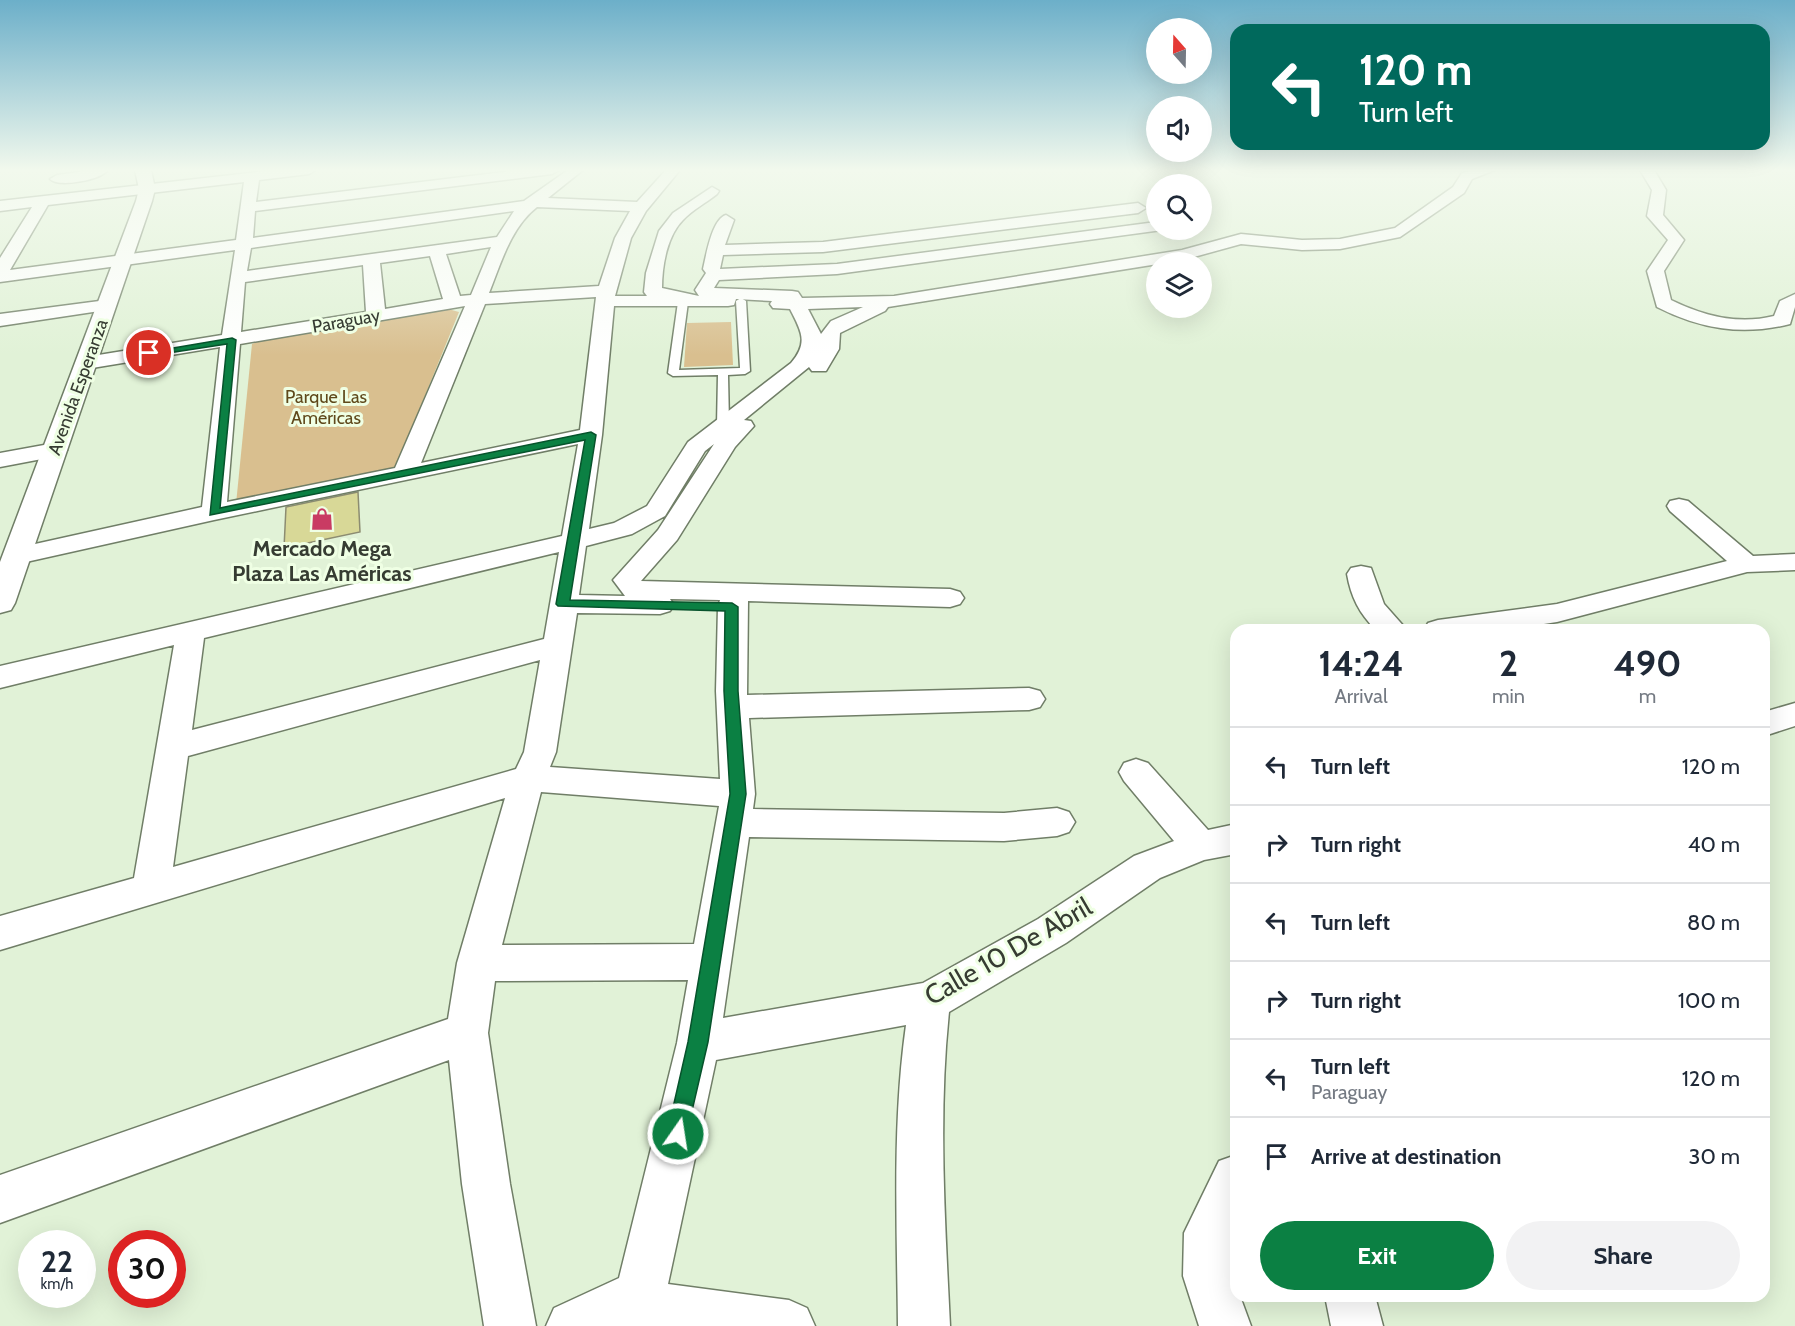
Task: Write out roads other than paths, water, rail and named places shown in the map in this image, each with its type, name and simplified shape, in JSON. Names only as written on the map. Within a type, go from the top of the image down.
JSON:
[{"type":"street","points":[[0,272],[25,232]]},
{"type":"street","name":"Avenida Esperanza","points":[[7,578],[123,261],[131,232]]},
{"type":"street","points":[[214,512],[237,278],[245,232]]},
{"type":"street","points":[[0,277],[244,244],[272,232]]},
{"type":"street","points":[[405,475],[477,299],[502,241],[509,232]]},
{"type":"street","points":[[510,1326],[486,1184],[467,1033],[477,963],[528,777],[540,752],[591,435],[606,296],[627,232]]},
{"type":"street","points":[[667,232],[653,292],[715,300],[796,306],[894,301],[1183,255],[1241,239],[1302,245],[1340,244],[1389,236],[1400,232]]},
{"type":"street","points":[[0,677],[622,529],[656,511],[696,447],[798,367],[810,353],[812,335],[794,298],[789,295],[706,293],[704,290],[713,275],[714,250],[721,232]]},
{"type":"street","points":[[714,250],[823,247],[945,232]]},
{"type":"street","points":[[713,275],[837,269],[1119,232]]},
{"type":"street","points":[[1669,232],[1676,240],[1656,264],[1653,272],[1664,303],[1679,312],[1731,326],[1752,326],[1783,320],[1786,305],[1795,299]]},
{"type":"street","points":[[0,238],[23,235]]},
{"type":"street","points":[[237,278],[502,241]]},
{"type":"street","points":[[437,250],[453,303]]},
{"type":"street","points":[[371,260],[376,316]]},
{"type":"street","name":"Paraguay","points":[[86,363],[477,299],[606,296],[683,302],[715,300]]},
{"type":"street","points":[[735,600],[633,589],[627,580],[668,535],[726,443],[746,423],[820,366],[829,348],[831,331],[838,325],[894,301]]},
{"type":"street","points":[[0,320],[107,305]]},
{"type":"street","points":[[7,578],[214,512],[405,475],[591,435]]},
{"type":"street","points":[[0,460],[55,450]]},
{"type":"street","points":[[1679,506],[1747,564]]},
{"type":"street","points":[[1480,624],[1557,613],[1747,564],[1795,562]]},
{"type":"street","points":[[1361,574],[1365,598],[1371,610],[1387,624]]},
{"type":"street","points":[[562,604],[950,597]]},
{"type":"street","points":[[638,1309],[698,1042],[736,809],[732,706],[735,600]]},
{"type":"street","points":[[151,888],[191,631]]},
{"type":"street","points":[[171,748],[556,646]]},
{"type":"street","points":[[732,706],[1029,699]]},
{"type":"street","points":[[1770,722],[1795,714]]},
{"type":"street","points":[[1136,772],[1218,842]]},
{"type":"street","points":[[0,933],[528,777],[736,809],[1004,827],[1057,822]]},
{"type":"street","name":"Calle 10 De Abril","points":[[698,1042],[930,1001],[1052,931],[1147,867],[1218,842]]},
{"type":"street","points":[[477,963],[711,962]]},
{"type":"street","points":[[924,1326],[920,1193],[921,1075],[930,1001]]},
{"type":"street","points":[[0,1199],[467,1033]]},
{"type":"street","points":[[1226,1326],[1208,1276],[1208,1233],[1230,1190]]},
{"type":"street","points":[[1351,1302],[1357,1326]]},
{"type":"street","points":[[572,1326],[638,1309],[789,1326]]},
{"type":"lane","points":[[683,302],[673,373],[745,371],[741,301]]},
{"type":"lane","points":[[723,371],[723,425]]},
{"type":"place","name":"Mercado Mega Plaza Las Américas","points":[[322,519]]},
{"type":"park label","name":"Parque Las Américas","points":[[326,407]]}]
